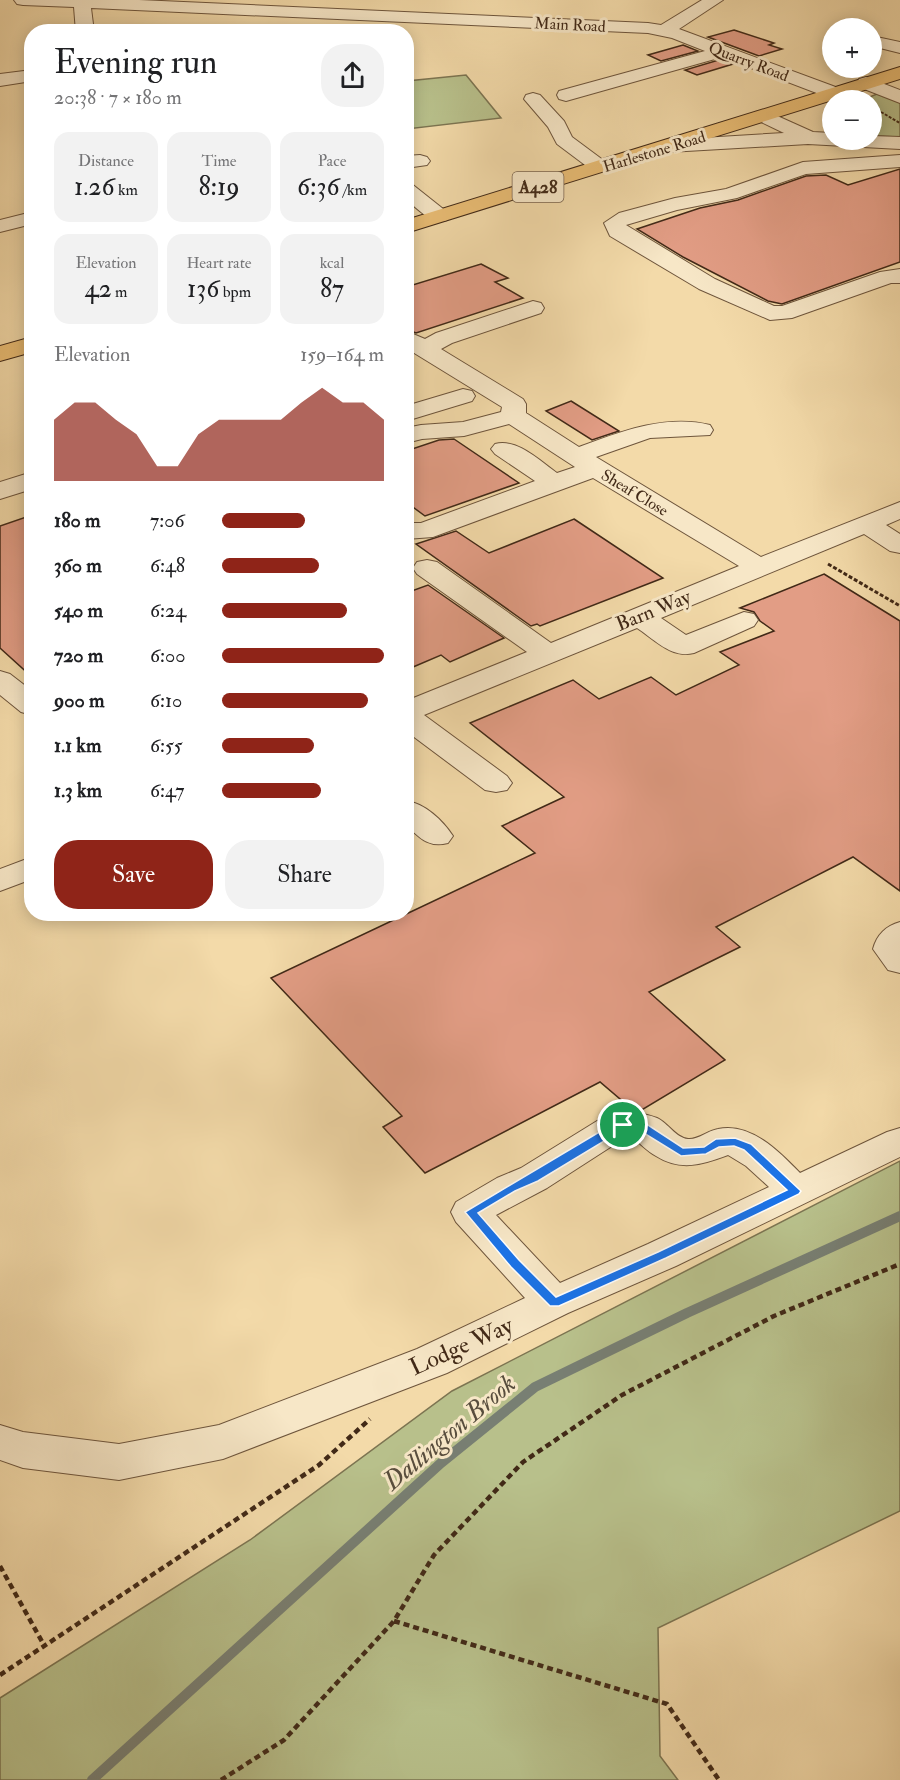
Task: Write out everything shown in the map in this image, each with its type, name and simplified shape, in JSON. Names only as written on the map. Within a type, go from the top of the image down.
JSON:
[{"type":"main road","name":"Harlestone Road","points":[[844,90],[900,73]]},
{"type":"main road","name":"Harlestone Road","points":[[414,224],[822,97]]},
{"type":"main road","points":[[0,354],[24,346]]},
{"type":"street","name":"Main Road","points":[[23,0],[154,3],[285,12],[353,7],[664,30]]},
{"type":"street","points":[[664,30],[714,0]]},
{"type":"street","points":[[82,3],[84,24]]},
{"type":"street","points":[[667,10],[690,14]]},
{"type":"street","points":[[280,24],[285,12]]},
{"type":"street","name":"Quarry Road","points":[[664,30],[826,90]]},
{"type":"street","points":[[882,42],[900,48]]},
{"type":"street","points":[[566,95],[724,51]]},
{"type":"street","points":[[0,80],[24,76]]},
{"type":"street","points":[[576,78],[632,76]]},
{"type":"street","points":[[866,83],[900,97]]},
{"type":"street","points":[[533,99],[557,125],[564,140],[600,168]]},
{"type":"street","points":[[760,118],[766,128],[787,135],[900,143]]},
{"type":"street","points":[[669,146],[809,138]]},
{"type":"street","points":[[900,161],[803,168],[730,194],[675,204],[626,217],[615,223],[618,231],[707,284],[770,313],[784,313],[888,277],[900,276]]},
{"type":"street","points":[[414,195],[440,216]]},
{"type":"street","points":[[0,226],[24,220]]},
{"type":"street","points":[[417,352],[444,338],[533,308]]},
{"type":"street","points":[[414,434],[464,429],[507,418],[514,404],[417,352]]},
{"type":"street","name":"Sheaf Close","points":[[417,352],[463,396],[586,462],[759,567]]},
{"type":"street","points":[[414,411],[463,396]]},
{"type":"street","points":[[414,531],[424,531],[555,483],[586,462],[646,431],[701,430]]},
{"type":"street","points":[[504,450],[555,483]]},
{"type":"street","points":[[0,491],[24,483]]},
{"type":"street","name":"Barn Way","points":[[414,711],[900,510]]},
{"type":"street","points":[[865,524],[900,545]]},
{"type":"street","points":[[427,568],[548,654]]},
{"type":"street","points":[[639,616],[684,647],[744,620]]},
{"type":"street","points":[[0,680],[24,700]]},
{"type":"street","points":[[414,720],[496,783]]},
{"type":"street","points":[[414,815],[437,836]]},
{"type":"street","points":[[0,881],[24,870]]},
{"type":"street","points":[[900,933],[892,942],[890,949],[900,962]]},
{"type":"street","points":[[554,1302],[515,1263],[470,1212],[511,1188],[534,1178],[610,1130],[623,1125],[641,1126],[681,1152],[706,1150],[716,1143],[735,1142],[747,1147],[795,1191]]},
{"type":"street","name":"Lodge Way","points":[[0,1442],[23,1450],[119,1462],[223,1442],[432,1361],[554,1302],[662,1255],[900,1141]]},
{"type":"path","points":[[803,549],[900,606]]},
{"type":"path","points":[[221,1780],[284,1740],[394,1621],[434,1555],[523,1462],[632,1390],[774,1316],[900,1264]]},
{"type":"path","points":[[0,1675],[320,1466],[372,1417]]},
{"type":"path","points":[[0,1566],[45,1647]]},
{"type":"path","points":[[394,1621],[667,1704],[719,1780]]},
{"type":"green space","points":[[466,75],[501,118],[414,128],[414,80]]},
{"type":"green space","points":[[882,92],[900,101],[900,137],[882,136]]},
{"type":"green space","points":[[900,1161],[900,1511],[658,1628],[660,1756],[678,1780],[0,1780],[0,1698],[250,1540],[452,1391]]},
{"type":"building","points":[[734,30],[774,43],[769,45],[782,49],[759,56],[708,37]]},
{"type":"building","points":[[683,45],[698,51],[661,61],[648,55]]},
{"type":"building","points":[[722,59],[733,64],[697,75],[685,70]]},
{"type":"building","points":[[900,169],[900,262],[782,304],[768,301],[683,257],[637,229],[700,208],[738,200],[806,176],[826,175],[848,185]]},
{"type":"building","points":[[481,264],[508,278],[495,282],[523,298],[416,333],[414,332],[414,285]]},
{"type":"building","points":[[571,401],[619,431],[592,440],[546,411]]},
{"type":"building","points":[[454,439],[519,483],[425,516],[414,508],[414,448],[439,440]]},
{"type":"building","points":[[24,518],[24,670],[0,648],[0,526]]},
{"type":"building","points":[[574,519],[663,578],[540,626],[537,624],[531,626],[416,544],[456,531],[489,553]]},
{"type":"building","points":[[824,574],[900,621],[900,891],[853,857],[716,927],[740,947],[649,992],[725,1060],[640,1111],[633,1110],[600,1082],[425,1173],[383,1127],[402,1116],[271,978],[391,921],[414,921],[414,910],[535,853],[502,826],[564,797],[470,723],[573,680],[599,699],[651,677],[676,695],[739,665],[720,652],[774,631],[760,621],[754,612],[740,608]]},
{"type":"building","points":[[428,585],[504,638],[450,662],[441,655],[414,667],[414,590]]},
{"type":"waterway","name":"Dallington Brook","points":[[92,1780],[441,1463],[535,1387],[687,1313],[900,1216]]},
{"type":"route","points":[[623,1125],[641,1126],[681,1152],[706,1150],[716,1143],[735,1142],[747,1147],[768,1164],[795,1191],[662,1255],[554,1302],[515,1263],[470,1212],[511,1188],[534,1178],[610,1130],[623,1125]]}]
